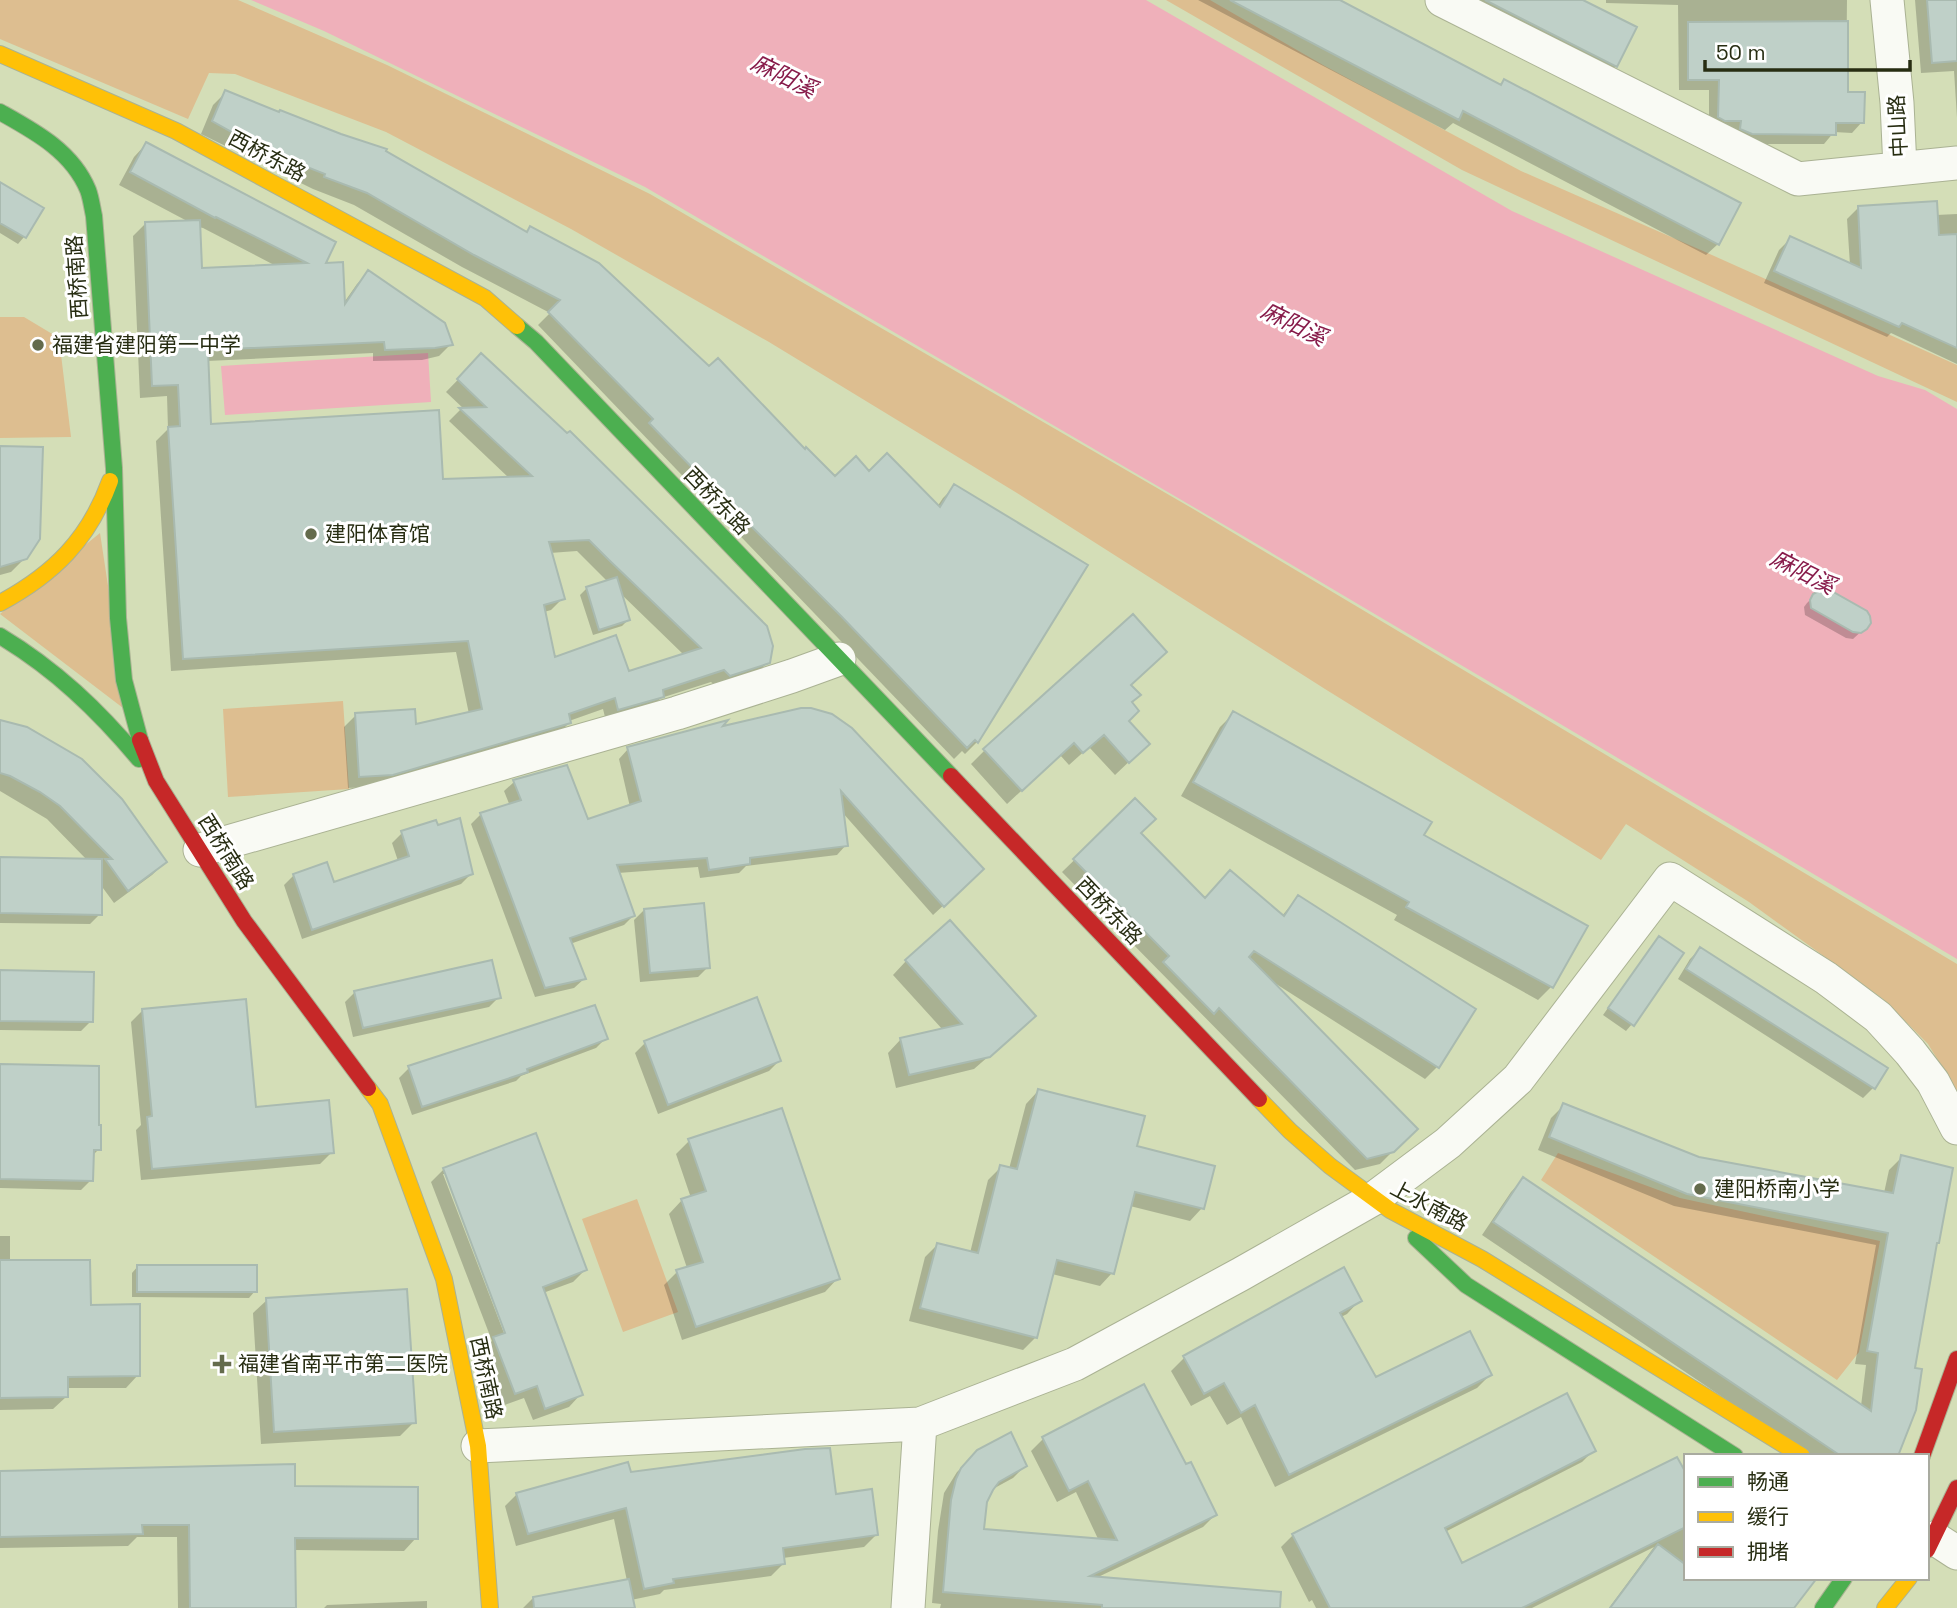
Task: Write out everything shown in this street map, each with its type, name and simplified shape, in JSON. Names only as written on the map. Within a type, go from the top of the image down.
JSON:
[{"type":"main road","name":"西桥东路","points":[[0,54],[176,131],[485,298],[537,342],[1290,1131],[1373,1199]]},
{"type":"main road","name":"西桥南路","points":[[0,112],[46,138],[73,165],[88,189],[94,216],[114,468],[117,584],[124,680],[136,731],[156,780],[244,921],[380,1104],[444,1279],[478,1446],[490,1608]]},
{"type":"main road","points":[[0,603],[22,592],[75,547],[93,522],[105,498],[114,468]]},
{"type":"main road","points":[[0,636],[46,664],[71,687],[109,723],[156,780]]},
{"type":"main road","name":"上水南路","points":[[1373,1199],[1466,1285],[1732,1454]]},
{"type":"main road","name":"上水南路","points":[[1373,1199],[1482,1259],[1799,1454]]},
{"type":"main road","points":[[1923,1454],[1957,1359]]},
{"type":"main road","points":[[1936,1543],[1957,1488]]},
{"type":"main road","points":[[1823,1608],[1843,1580]]},
{"type":"main road","points":[[1885,1608],[1907,1580]]},
{"type":"street","points":[[1441,0],[1798,179],[1957,163]]},
{"type":"street","name":"中山路","points":[[1887,0],[1900,168]]},
{"type":"street","points":[[200,850],[665,717],[839,659]]},
{"type":"street","points":[[478,1446],[920,1424],[1075,1364],[1373,1199],[1448,1143],[1518,1079],[1670,879],[1826,978],[1878,1017],[1933,1082],[1957,1128]]},
{"type":"street","points":[[908,1608],[920,1424]]},
{"type":"shaded area","points":[[0,0],[238,0],[387,65],[650,194],[1195,510],[1957,964],[1957,1091],[1928,1044],[1883,999],[1749,902],[1626,824],[1601,860],[1017,493],[769,342],[571,229],[386,132],[235,74],[209,73],[188,119],[0,39]]},
{"type":"shaded area","points":[[1166,0],[1210,0],[1323,65],[1521,171],[1957,365],[1957,402],[1462,170]]},
{"type":"shaded area","points":[[0,317],[24,317],[59,338],[71,437],[0,438]]},
{"type":"shaded area","points":[[100,533],[127,711],[0,614]]},
{"type":"shaded area","points":[[343,701],[349,789],[228,797],[223,709]]},
{"type":"shaded area","points":[[1558,1153],[1680,1198],[1880,1241],[1859,1352],[1837,1380],[1541,1180]]},
{"type":"shaded area","points":[[637,1199],[678,1312],[623,1332],[582,1219]]},
{"type":"water","name":"麻阳溪","points":[[251,0],[1146,0],[1512,211],[1878,376],[1925,390],[1957,409],[1957,959],[1233,530],[645,187],[324,31]]},
{"type":"water","points":[[428,353],[431,402],[225,415],[221,366]]},
{"type":"building","points":[[1230,0],[1340,0],[1501,85],[1504,79],[1741,203],[1719,245],[1463,111],[1459,120]]},
{"type":"building","points":[[1485,0],[1583,0],[1637,27],[1617,67]]},
{"type":"building","points":[[1927,0],[1957,0],[1957,61],[1932,63]]},
{"type":"building","points":[[1848,21],[1848,92],[1865,92],[1864,123],[1836,123],[1836,135],[1752,134],[1740,129],[1741,121],[1725,121],[1718,117],[1719,80],[1688,80],[1688,22]]},
{"type":"building","points":[[225,90],[279,112],[280,110],[387,149],[386,151],[527,232],[530,226],[599,263],[709,366],[718,358],[805,449],[806,447],[835,476],[856,456],[869,471],[887,453],[940,507],[954,484],[1088,565],[978,743],[975,740],[967,748],[841,616],[649,423],[653,419],[548,312],[560,300],[474,255],[367,193],[264,150],[212,121]]},
{"type":"building","points":[[146,142],[336,242],[326,263],[343,262],[345,304],[368,270],[445,323],[453,345],[385,350],[384,342],[208,350],[211,424],[439,410],[443,479],[532,476],[459,408],[486,407],[457,379],[481,353],[567,433],[570,431],[767,626],[773,646],[770,663],[730,676],[724,670],[663,690],[664,697],[618,710],[615,698],[569,714],[571,723],[393,775],[359,777],[355,713],[415,709],[416,724],[482,709],[468,641],[183,659],[168,427],[180,426],[178,385],[152,386],[145,222],[200,220],[202,268],[307,263],[130,172]],"holes":[[[589,540],[701,648],[629,671],[616,635],[555,657],[544,605],[565,599],[549,542]]]},
{"type":"building","points":[[0,182],[44,208],[26,238],[0,223]]},
{"type":"building","points":[[1937,201],[1939,235],[1957,234],[1957,348],[1902,323],[1899,327],[1774,271],[1790,236],[1861,268],[1858,206]]},
{"type":"building","points":[[0,446],[43,447],[40,539],[27,559],[0,567]]},
{"type":"building","points":[[617,577],[630,620],[599,630],[586,587]]},
{"type":"building","points":[[1828,589],[1867,611],[1871,623],[1867,629],[1861,633],[1853,632],[1811,608],[1810,600],[1813,594]]},
{"type":"building","points":[[1133,614],[1167,652],[1131,685],[1141,695],[1132,702],[1139,711],[1129,721],[1150,744],[1129,763],[1104,735],[1083,753],[1074,743],[1022,791],[983,749]]},
{"type":"building","points":[[801,708],[832,714],[852,728],[984,869],[944,907],[841,791],[848,846],[750,858],[750,864],[709,870],[707,858],[617,865],[635,916],[570,938],[586,979],[545,988],[480,813],[521,800],[513,780],[567,765],[588,819],[641,801],[627,747],[728,720],[723,726]]},
{"type":"building","points":[[1233,711],[1432,822],[1424,835],[1588,926],[1553,988],[1406,907],[1409,902],[1193,782]]},
{"type":"building","points":[[0,720],[27,727],[82,759],[122,799],[167,862],[128,891],[105,859],[112,859],[60,806],[40,792],[0,773]]},
{"type":"building","points":[[1135,798],[1156,819],[1141,833],[1205,898],[1230,870],[1284,916],[1298,895],[1476,1009],[1439,1068],[1254,951],[1249,957],[1418,1129],[1394,1152],[1367,1159],[1219,1008],[1214,1014],[1163,962],[1169,956],[1073,859]]},
{"type":"building","points":[[460,818],[473,874],[312,930],[293,874],[327,862],[334,882],[409,856],[401,831],[436,820],[438,825]]},
{"type":"building","points":[[0,857],[102,859],[102,915],[0,913]]},
{"type":"building","points":[[704,903],[710,968],[650,973],[644,909]]},
{"type":"building","points":[[950,920],[1036,1016],[990,1057],[909,1075],[900,1038],[962,1024],[905,960]]},
{"type":"building","points":[[1659,936],[1684,953],[1634,1026],[1608,1008]]},
{"type":"building","points":[[1700,947],[1888,1068],[1875,1089],[1686,969]]},
{"type":"building","points":[[492,960],[501,998],[363,1028],[354,991]]},
{"type":"building","points":[[0,970],[94,972],[93,1022],[0,1021]]},
{"type":"building","points":[[757,997],[781,1061],[668,1105],[644,1041]]},
{"type":"building","points":[[246,999],[256,1107],[329,1100],[334,1153],[152,1169],[147,1117],[152,1116],[142,1009]]},
{"type":"building","points":[[595,1005],[608,1039],[527,1069],[528,1072],[422,1107],[408,1066]]},
{"type":"building","points":[[0,1064],[99,1066],[101,1150],[94,1150],[93,1181],[0,1179]]},
{"type":"building","points":[[1038,1089],[1145,1116],[1137,1146],[1215,1166],[1204,1209],[1135,1192],[1114,1274],[1057,1260],[1037,1338],[920,1308],[937,1243],[978,1253],[1000,1165],[1017,1169]]},
{"type":"building","points":[[1563,1103],[1699,1157],[1893,1193],[1901,1155],[1953,1168],[1915,1368],[1922,1369],[1916,1410],[1899,1454],[1838,1454],[1493,1222],[1523,1177],[1871,1411],[1878,1353],[1867,1351],[1888,1233],[1687,1194],[1549,1137]]},
{"type":"building","points":[[782,1108],[840,1279],[696,1327],[676,1270],[703,1262],[681,1199],[706,1191],[688,1139]]},
{"type":"building","points":[[536,1133],[587,1270],[543,1287],[583,1395],[545,1409],[537,1386],[515,1394],[493,1337],[505,1333],[443,1168]]},
{"type":"building","points":[[0,1260],[90,1260],[91,1305],[140,1304],[140,1376],[68,1377],[68,1397],[0,1398]]},
{"type":"building","points":[[137,1265],[257,1265],[257,1292],[137,1292]]},
{"type":"building","points":[[1344,1267],[1362,1301],[1340,1313],[1376,1377],[1470,1331],[1492,1375],[1289,1475],[1255,1405],[1241,1413],[1224,1383],[1204,1394],[1183,1356]]},
{"type":"building","points":[[407,1289],[416,1423],[274,1432],[266,1298]]},
{"type":"building","points":[[1144,1384],[1186,1464],[1191,1462],[1217,1515],[1090,1576],[1281,1592],[1280,1608],[1102,1608],[1102,1605],[943,1592],[951,1500],[956,1479],[961,1468],[977,1450],[1011,1432],[1027,1466],[999,1482],[993,1490],[987,1502],[984,1529],[1117,1540],[1088,1481],[1069,1491],[1042,1437]]},
{"type":"building","points":[[1567,1393],[1596,1451],[1445,1528],[1462,1563],[1677,1457],[1684,1469],[1684,1528],[1522,1608],[1330,1608],[1292,1534]]},
{"type":"building","points":[[830,1448],[836,1494],[872,1489],[878,1535],[783,1548],[785,1564],[673,1579],[674,1583],[644,1589],[626,1508],[528,1534],[516,1493],[628,1462],[631,1472]]},
{"type":"building","points":[[295,1464],[295,1486],[418,1487],[418,1539],[295,1538],[296,1608],[190,1608],[189,1525],[142,1525],[143,1534],[0,1537],[0,1471]]},
{"type":"building","points":[[1658,1544],[1684,1564],[1684,1580],[1815,1580],[1794,1608],[1610,1608]]},
{"type":"building","points":[[629,1579],[635,1608],[534,1608],[533,1597]]},
{"type":"traffic: fast","points":[[0,112],[39,135],[62,153],[81,176],[91,199],[114,468],[118,618],[124,680],[140,740]]},
{"type":"traffic: fast","points":[[517,326],[536,342],[951,776]]},
{"type":"traffic: fast","points":[[0,636],[57,676],[108,724],[139,759]]},
{"type":"traffic: fast","points":[[1416,1238],[1466,1285],[1732,1454]]},
{"type":"traffic: fast","points":[[1823,1608],[1843,1580]]},
{"type":"traffic: slow","points":[[0,54],[176,131],[485,298],[517,326]]},
{"type":"traffic: slow","points":[[0,603],[37,580],[67,553],[92,520],[110,481]]},
{"type":"traffic: slow","points":[[368,1088],[380,1104],[444,1279],[478,1446],[490,1608]]},
{"type":"traffic: slow","points":[[1259,1099],[1330,1166],[1390,1210],[1482,1259],[1799,1454]]},
{"type":"traffic: slow","points":[[1885,1608],[1907,1580]]},
{"type":"traffic: jam","points":[[140,740],[156,781],[244,921],[368,1088]]},
{"type":"traffic: jam","points":[[951,776],[1259,1099]]},
{"type":"traffic: jam","points":[[1923,1454],[1957,1359]]},
{"type":"traffic: jam","points":[[1929,1546],[1957,1488]]},
{"type":"place","name":"福建省建阳第一中学","points":[[38,345]]},
{"type":"place","name":"建阳体育馆","points":[[311,534]]},
{"type":"place","name":"建阳桥南小学","points":[[1700,1189]]},
{"type":"place","name":"福建省南平市第二医院","points":[[222,1364]]}]
